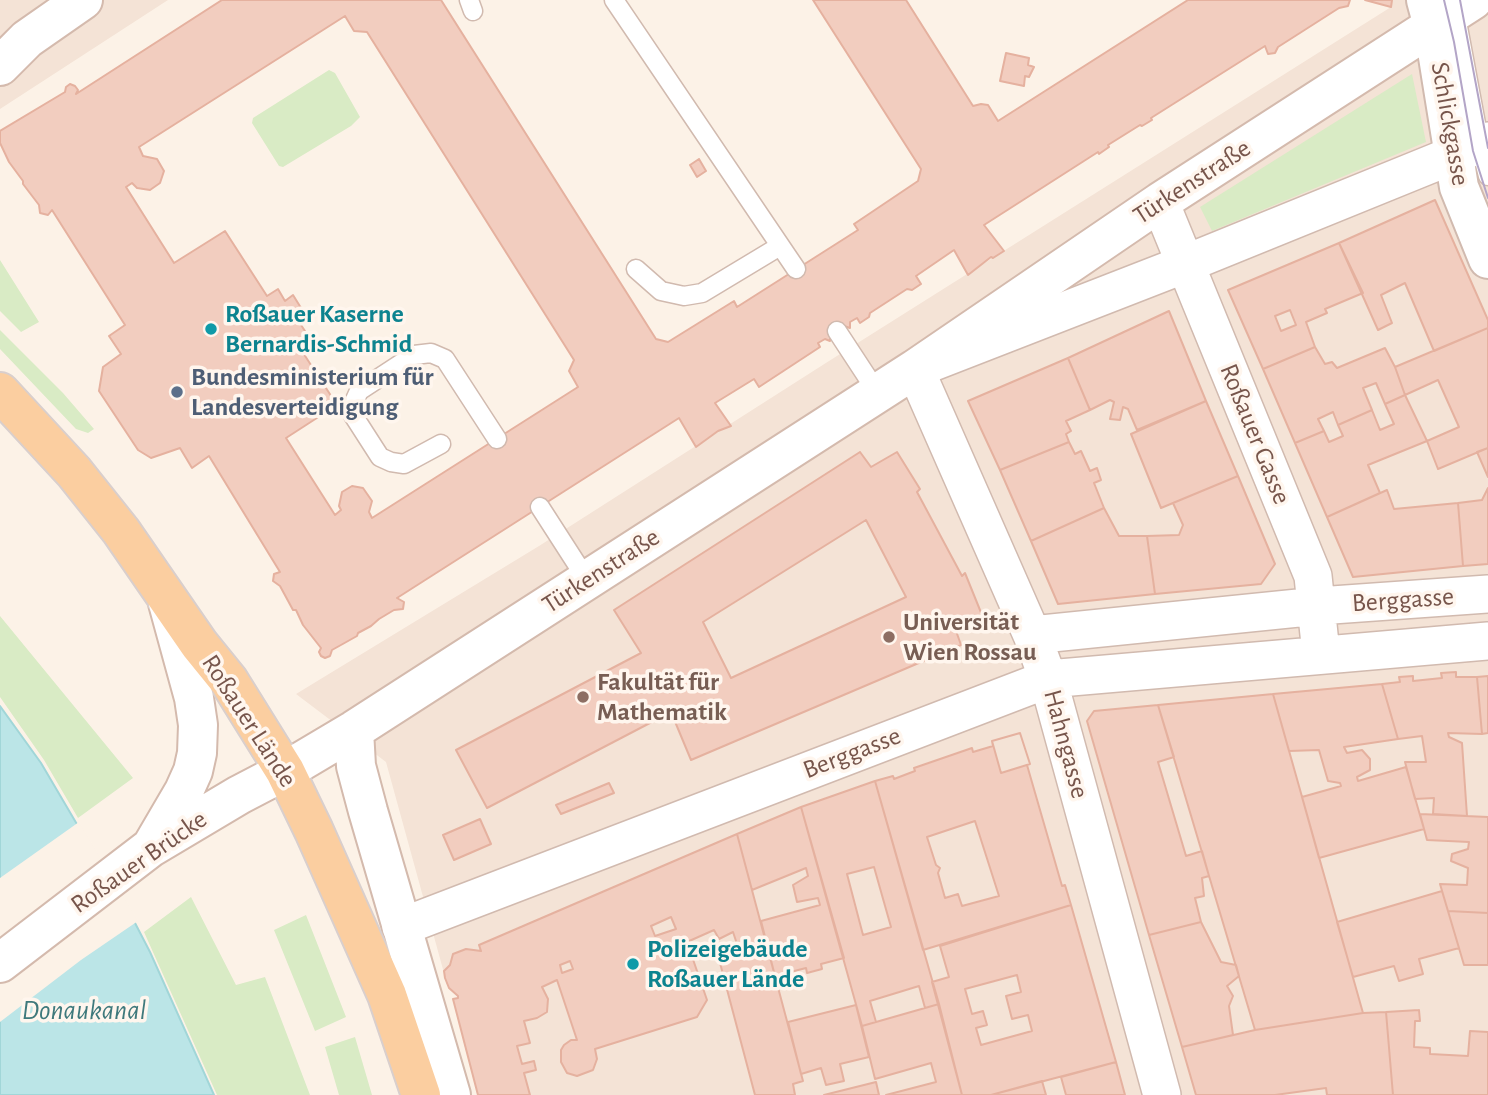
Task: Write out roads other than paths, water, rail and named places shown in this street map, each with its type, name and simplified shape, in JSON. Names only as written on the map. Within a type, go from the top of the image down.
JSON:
[{"type":"main road","points":[[0,66],[13,47],[83,0]]},
{"type":"main road","name":"Schlickgasse","points":[[1448,7],[1478,154],[1459,187],[1488,259]]},
{"type":"main road","name":"Türkenstraße","points":[[285,771],[354,730],[915,369],[1448,7]]},
{"type":"main road","name":"Roßauer Lände","points":[[0,392],[74,472],[121,531],[199,644],[229,681],[285,771],[387,995],[421,1095]]},
{"type":"main road","points":[[166,596],[194,698],[198,725],[193,771],[184,813]]},
{"type":"main road","points":[[354,730],[356,766],[451,1095]]},
{"type":"main road","name":"Roßauer Brücke","points":[[0,963],[150,849],[184,813],[239,795],[285,771]]},
{"type":"street","name":"Türkenstraße","points":[[915,369],[1478,154]]},
{"type":"street","points":[[1160,202],[1185,264]]},
{"type":"street","name":"Roßauer Gasse","points":[[1185,264],[1313,576],[1318,606]]},
{"type":"street","name":"Hahngasse","points":[[915,369],[1032,635],[1048,678],[1162,1095]]},
{"type":"street","name":"Berggasse","points":[[1032,635],[1318,606],[1488,594]]},
{"type":"street","name":"Berggasse","points":[[1318,606],[1321,654]]},
{"type":"street","name":"Berggasse","points":[[401,927],[1048,678],[1488,641]]},
{"type":"lane","points":[[614,0],[796,269]]},
{"type":"lane","points":[[636,269],[662,291],[684,296],[702,293],[780,246]]},
{"type":"lane","points":[[837,331],[877,392]]},
{"type":"lane","points":[[441,443],[404,464],[380,457],[353,415],[354,401],[359,391],[414,355],[431,353],[445,359],[497,439]]},
{"type":"lane","points":[[540,508],[587,580]]},
{"type":"water","name":"Donaukanal","points":[[0,706],[41,763],[135,923],[214,1095],[0,1095]]},
{"type":"tram line","points":[[1444,0],[1473,151],[1488,198]]},
{"type":"tram line","points":[[1460,0],[1488,148]]},
{"type":"place","name":"Roßauer Kaserne Bernardis-Schmid","points":[[211,329]]},
{"type":"place","name":"Bundesministerium für Landesverteidigung","points":[[177,392]]},
{"type":"place","name":"Universität Wien Rossau","points":[[889,637]]},
{"type":"place","name":"Fakultät für Mathematik","points":[[583,697]]},
{"type":"place","name":"Polizeigebäude Roßauer Lände","points":[[633,964]]}]
